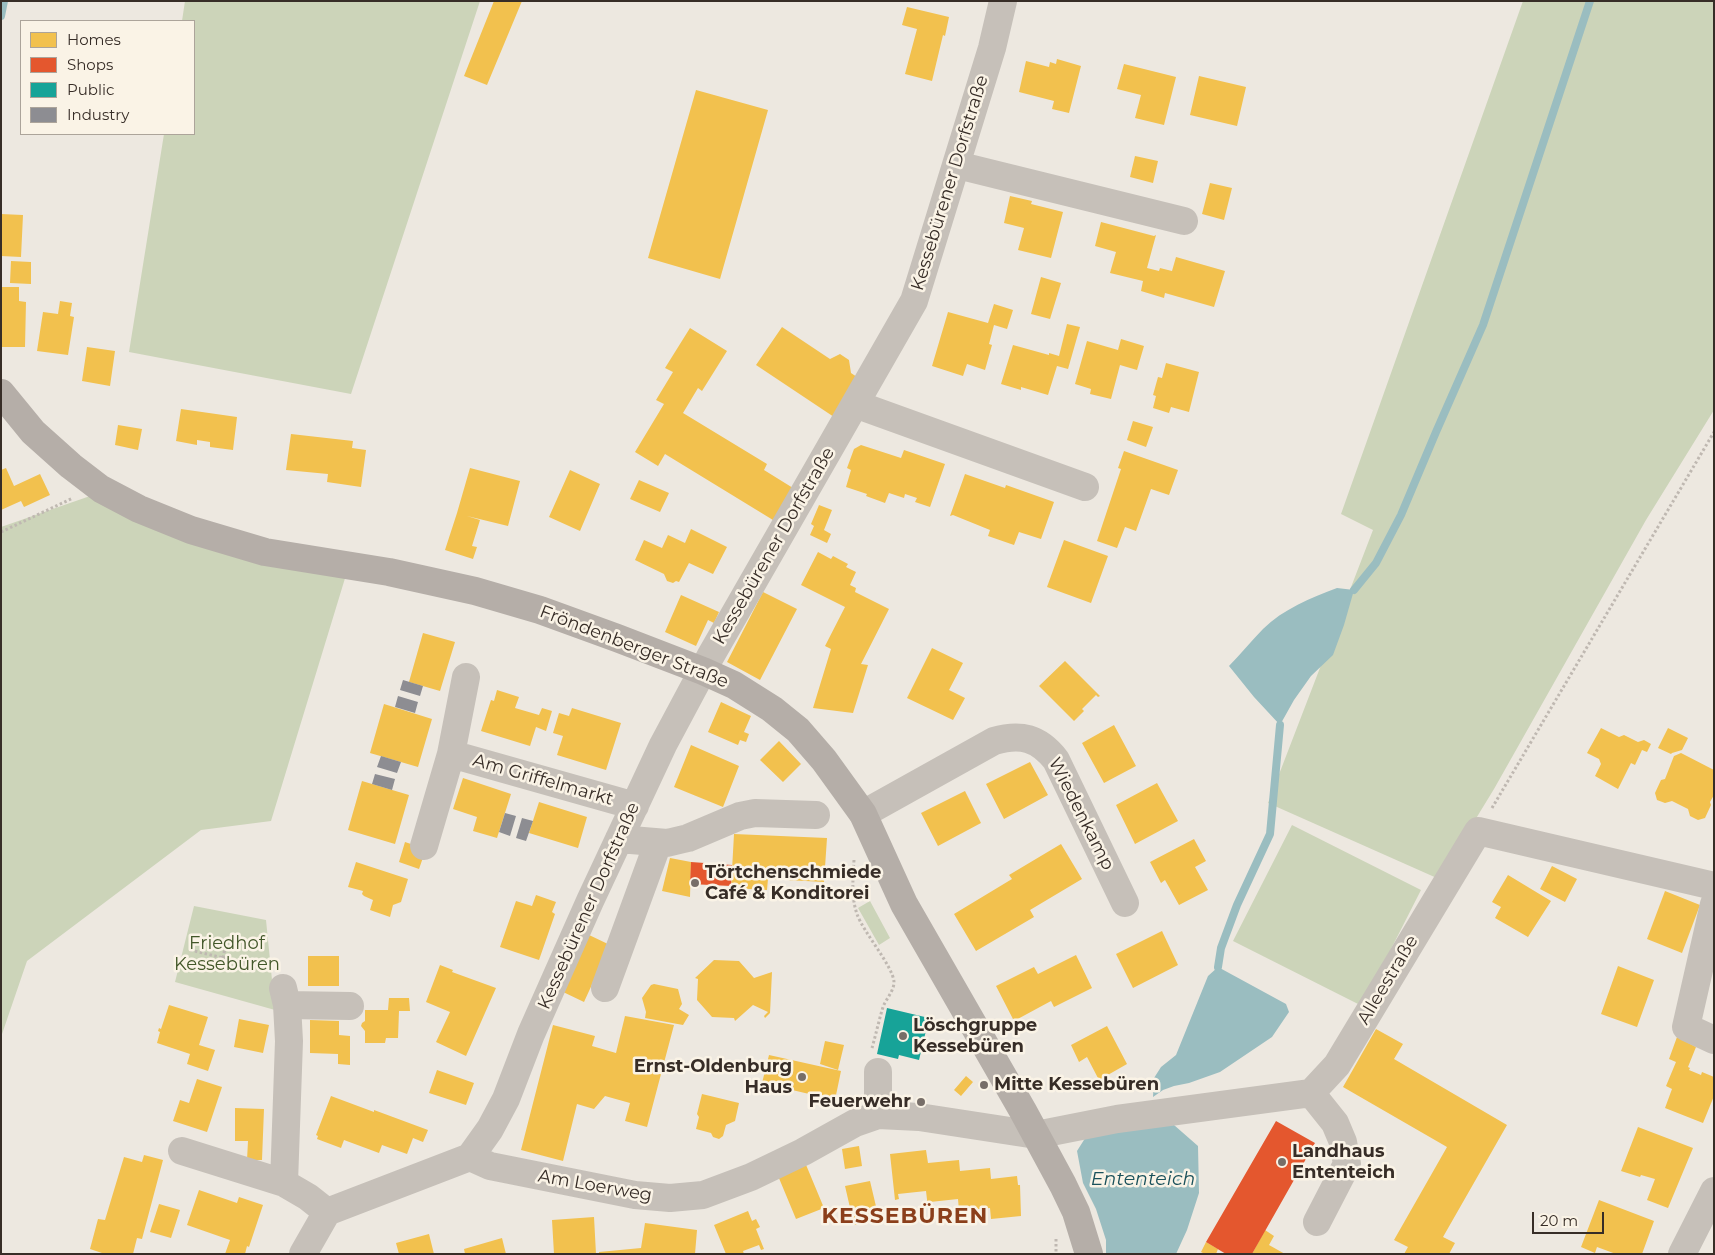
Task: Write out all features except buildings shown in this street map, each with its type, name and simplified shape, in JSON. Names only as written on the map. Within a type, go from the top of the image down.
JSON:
[{"type":"main road","name":"Fröndenberger Straße","points":[[1,393],[33,432],[71,466],[94,483],[138,510],[191,530],[265,552],[389,572],[475,592],[548,613],[703,671],[734,685],[772,709],[798,730],[824,760],[867,824],[904,904],[1036,1135],[1076,1212],[1089,1254]]},
{"type":"street","name":"Kessebürener Dorfstraße","points":[[470,1157],[490,1130],[506,1099],[556,977],[663,745],[703,671],[914,301],[992,48],[1003,1]]},
{"type":"street","points":[[957,165],[1184,221]]},
{"type":"street","points":[[855,404],[1085,487]]},
{"type":"street","name":"Am Griffelmarkt","points":[[424,846],[451,754],[466,677]]},
{"type":"street","name":"Wiedenkamp","points":[[867,824],[994,742],[1005,738],[1017,737],[1028,739],[1039,743],[1049,750],[1056,760],[1125,903]]},
{"type":"street","name":"Am Griffelmarkt","points":[[451,754],[634,806]]},
{"type":"street","points":[[619,839],[667,843],[688,838],[740,816],[755,813],[816,815]]},
{"type":"street","points":[[1478,831],[1714,886]]},
{"type":"street","name":"Alleestraße","points":[[1311,1093],[1337,1065],[1478,831]]},
{"type":"street","points":[[605,988],[658,843]]},
{"type":"street","points":[[1714,904],[1686,1027],[1714,1040]]},
{"type":"street","points":[[284,1183],[289,1041],[285,997],[350,1006]]},
{"type":"street","points":[[878,1072],[878,1115]]},
{"type":"street","points":[[1036,1135],[1117,1120],[1311,1093],[1335,1123],[1343,1142],[1347,1164],[1317,1222]]},
{"type":"street","name":"Am Loerweg","points":[[470,1157],[490,1166],[634,1196],[670,1198],[703,1196],[803,1152],[855,1123],[878,1115],[920,1117],[1036,1135]]},
{"type":"street","points":[[182,1151],[284,1183],[308,1197],[328,1212]]},
{"type":"street","points":[[303,1254],[328,1212],[470,1157]]},
{"type":"street","points":[[1682,1254],[1714,1190]]},
{"type":"path","points":[[1478,831],[1714,432]]},
{"type":"path","points":[[1,532],[71,500],[94,483]]},
{"type":"path","points":[[867,824],[854,856],[853,896],[856,914],[894,982],[884,1004],[869,1059],[878,1072]]},
{"type":"path","points":[[223,958],[226,943]]},
{"type":"path","points":[[190,950],[280,972],[285,997]]},
{"type":"green space","points":[[185,1],[480,1],[351,394],[129,352],[164,135],[195,135],[195,20],[182,20]]},
{"type":"green space","points":[[1523,1],[1714,1],[1714,410],[1646,520],[1494,789],[1439,879],[1268,803],[1373,530],[1341,514]]},
{"type":"green space","points":[[93,495],[346,575],[271,821],[201,830],[27,961],[1,1037],[1,527]]},
{"type":"green space","points":[[1292,825],[1421,890],[1362,1006],[1233,941]]},
{"type":"green space","points":[[870,901],[890,938],[879,945],[858,908]]},
{"type":"green space","name":"Friedhof Kessebüren","points":[[194,906],[266,920],[275,1010],[175,982]]},
{"type":"water","points":[[1337,588],[1354,590],[1333,655],[1311,676],[1294,700],[1280,725],[1229,666],[1263,629],[1279,616],[1307,600]]},
{"type":"water","points":[[1218,967],[1286,1004],[1289,1012],[1272,1037],[1220,1072],[1163,1090],[1153,1097],[1154,1078],[1161,1067],[1176,1055],[1208,976]]},
{"type":"water","name":"Ententeich","points":[[1174,1125],[1198,1146],[1199,1193],[1187,1230],[1176,1254],[1106,1254],[1106,1240],[1096,1209],[1083,1183],[1077,1151],[1089,1132]]},
{"type":"waterway","points":[[1,16],[4,1]]},
{"type":"waterway","points":[[1354,590],[1376,563],[1401,515],[1483,325],[1590,1]]},
{"type":"waterway","points":[[1218,967],[1221,948],[1237,905],[1270,834],[1280,725]]},
{"type":"place","name":"Törtchenschmiede Café & Konditorei","points":[[695,883]]},
{"type":"place","name":"Löschgruppe Kessebüren","points":[[903,1036]]},
{"type":"place","name":"Ernst-Oldenburg Haus","points":[[802,1077]]},
{"type":"place","name":"Mitte Kessebüren","points":[[984,1085]]},
{"type":"place","name":"Feuerwehr","points":[[921,1102]]},
{"type":"place","name":"Landhaus Ententeich","points":[[1282,1162]]},
{"type":"district","name":"KESSEBÜREN","points":[[905,1217]]}]
